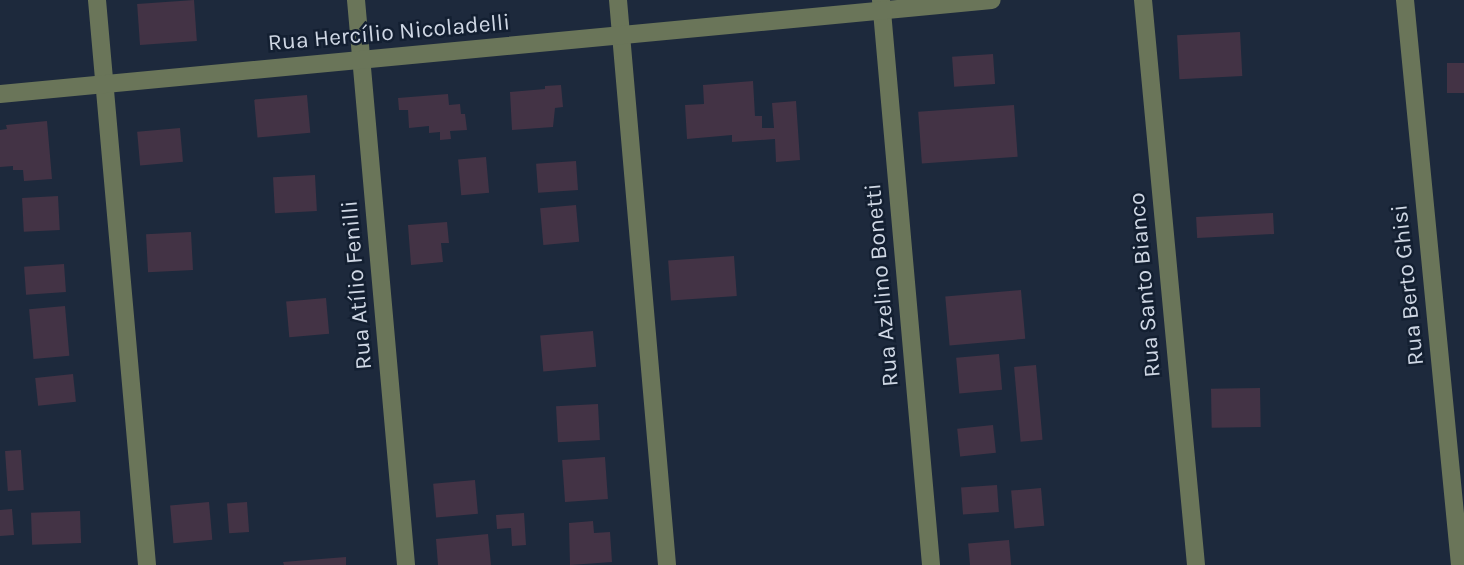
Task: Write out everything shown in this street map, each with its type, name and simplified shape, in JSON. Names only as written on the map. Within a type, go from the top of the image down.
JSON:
[{"type":"street","points":[[97,0],[147,565]]},
{"type":"street","name":"Rua Atílio Fenilli","points":[[356,0],[406,565]]},
{"type":"street","points":[[618,0],[667,565]]},
{"type":"street","name":"Rua Hercílio Nicoladelli","points":[[0,94],[621,35],[881,5],[992,0]]},
{"type":"street","name":"Rua Santo Bianco","points":[[1143,0],[1196,565]]},
{"type":"street","name":"Rua Berto Ghisi","points":[[1405,0],[1460,565]]},
{"type":"street","name":"Rua Azelino Bonetti","points":[[881,5],[931,565]]},
{"type":"building","points":[[194,0],[197,41],[140,45],[137,4]]},
{"type":"building","points":[[1240,32],[1242,76],[1179,79],[1177,35]]},
{"type":"building","points":[[993,54],[995,84],[954,87],[952,57]]},
{"type":"building","points":[[1447,63],[1464,63],[1464,93],[1447,93]]},
{"type":"building","points":[[753,81],[755,116],[762,116],[762,128],[774,128],[772,103],[796,101],[800,160],[776,162],[775,139],[732,142],[732,135],[687,139],[685,105],[704,104],[703,85]]},
{"type":"building","points":[[561,85],[563,107],[555,108],[553,127],[512,130],[510,92]]},
{"type":"building","points":[[448,94],[449,105],[460,104],[461,114],[465,114],[467,130],[450,131],[451,139],[440,140],[440,132],[429,133],[429,126],[409,128],[408,110],[399,110],[398,98]]},
{"type":"building","points":[[307,95],[310,133],[258,137],[254,100]]},
{"type":"building","points":[[1014,105],[1018,157],[922,164],[918,112]]},
{"type":"building","points":[[47,121],[52,179],[24,181],[23,170],[13,170],[13,166],[0,167],[0,130],[7,129],[6,125]]},
{"type":"building","points":[[180,128],[183,162],[140,166],[137,132]]},
{"type":"building","points":[[486,157],[489,193],[461,195],[458,159]]},
{"type":"building","points":[[576,161],[578,190],[538,193],[536,164]]},
{"type":"building","points":[[315,175],[317,211],[275,213],[273,177]]},
{"type":"building","points":[[58,196],[60,230],[24,232],[22,198]]},
{"type":"building","points":[[576,205],[579,242],[543,245],[540,208]]},
{"type":"building","points":[[1273,213],[1274,234],[1197,238],[1196,217]]},
{"type":"building","points":[[447,222],[449,243],[441,243],[443,262],[411,265],[408,225]]},
{"type":"building","points":[[191,232],[193,270],[148,272],[146,234]]},
{"type":"building","points":[[734,256],[737,296],[671,301],[668,261]]},
{"type":"building","points":[[64,264],[66,292],[26,295],[24,267]]},
{"type":"building","points":[[1021,290],[1025,339],[950,345],[945,297]]},
{"type":"building","points":[[326,298],[329,334],[289,337],[286,301]]},
{"type":"building","points":[[65,306],[69,356],[33,359],[29,309]]},
{"type":"building","points":[[593,331],[596,367],[543,371],[540,336]]},
{"type":"building","points":[[999,354],[1002,390],[959,394],[956,358]]},
{"type":"building","points":[[1036,365],[1043,440],[1021,442],[1014,367]]},
{"type":"building","points":[[73,374],[76,402],[38,406],[35,378]]},
{"type":"building","points":[[1260,388],[1261,427],[1212,428],[1211,389]]},
{"type":"building","points":[[598,404],[600,440],[558,442],[556,406]]},
{"type":"building","points":[[993,425],[996,453],[960,457],[957,429]]},
{"type":"building","points":[[21,450],[24,490],[8,491],[5,451]]},
{"type":"building","points":[[605,457],[608,499],[565,502],[562,460]]},
{"type":"building","points":[[475,480],[478,514],[436,518],[433,484]]},
{"type":"building","points":[[997,485],[999,512],[963,514],[961,488]]},
{"type":"building","points":[[1041,488],[1044,526],[1014,528],[1011,491]]},
{"type":"building","points":[[209,502],[212,540],[173,543],[170,505]]},
{"type":"building","points":[[247,502],[249,532],[229,533],[227,503]]},
{"type":"building","points":[[12,509],[14,535],[0,536],[0,510]]},
{"type":"building","points":[[80,511],[81,543],[32,545],[31,513]]},
{"type":"building","points":[[524,513],[526,545],[512,546],[511,528],[497,529],[496,515]]},
{"type":"building","points":[[593,521],[594,533],[610,532],[612,562],[570,565],[569,523]]},
{"type":"building","points":[[488,534],[491,565],[438,565],[436,539]]},
{"type":"building","points":[[1009,540],[1011,565],[970,565],[968,544]]},
{"type":"building","points":[[346,557],[346,565],[284,565],[283,562]]}]
